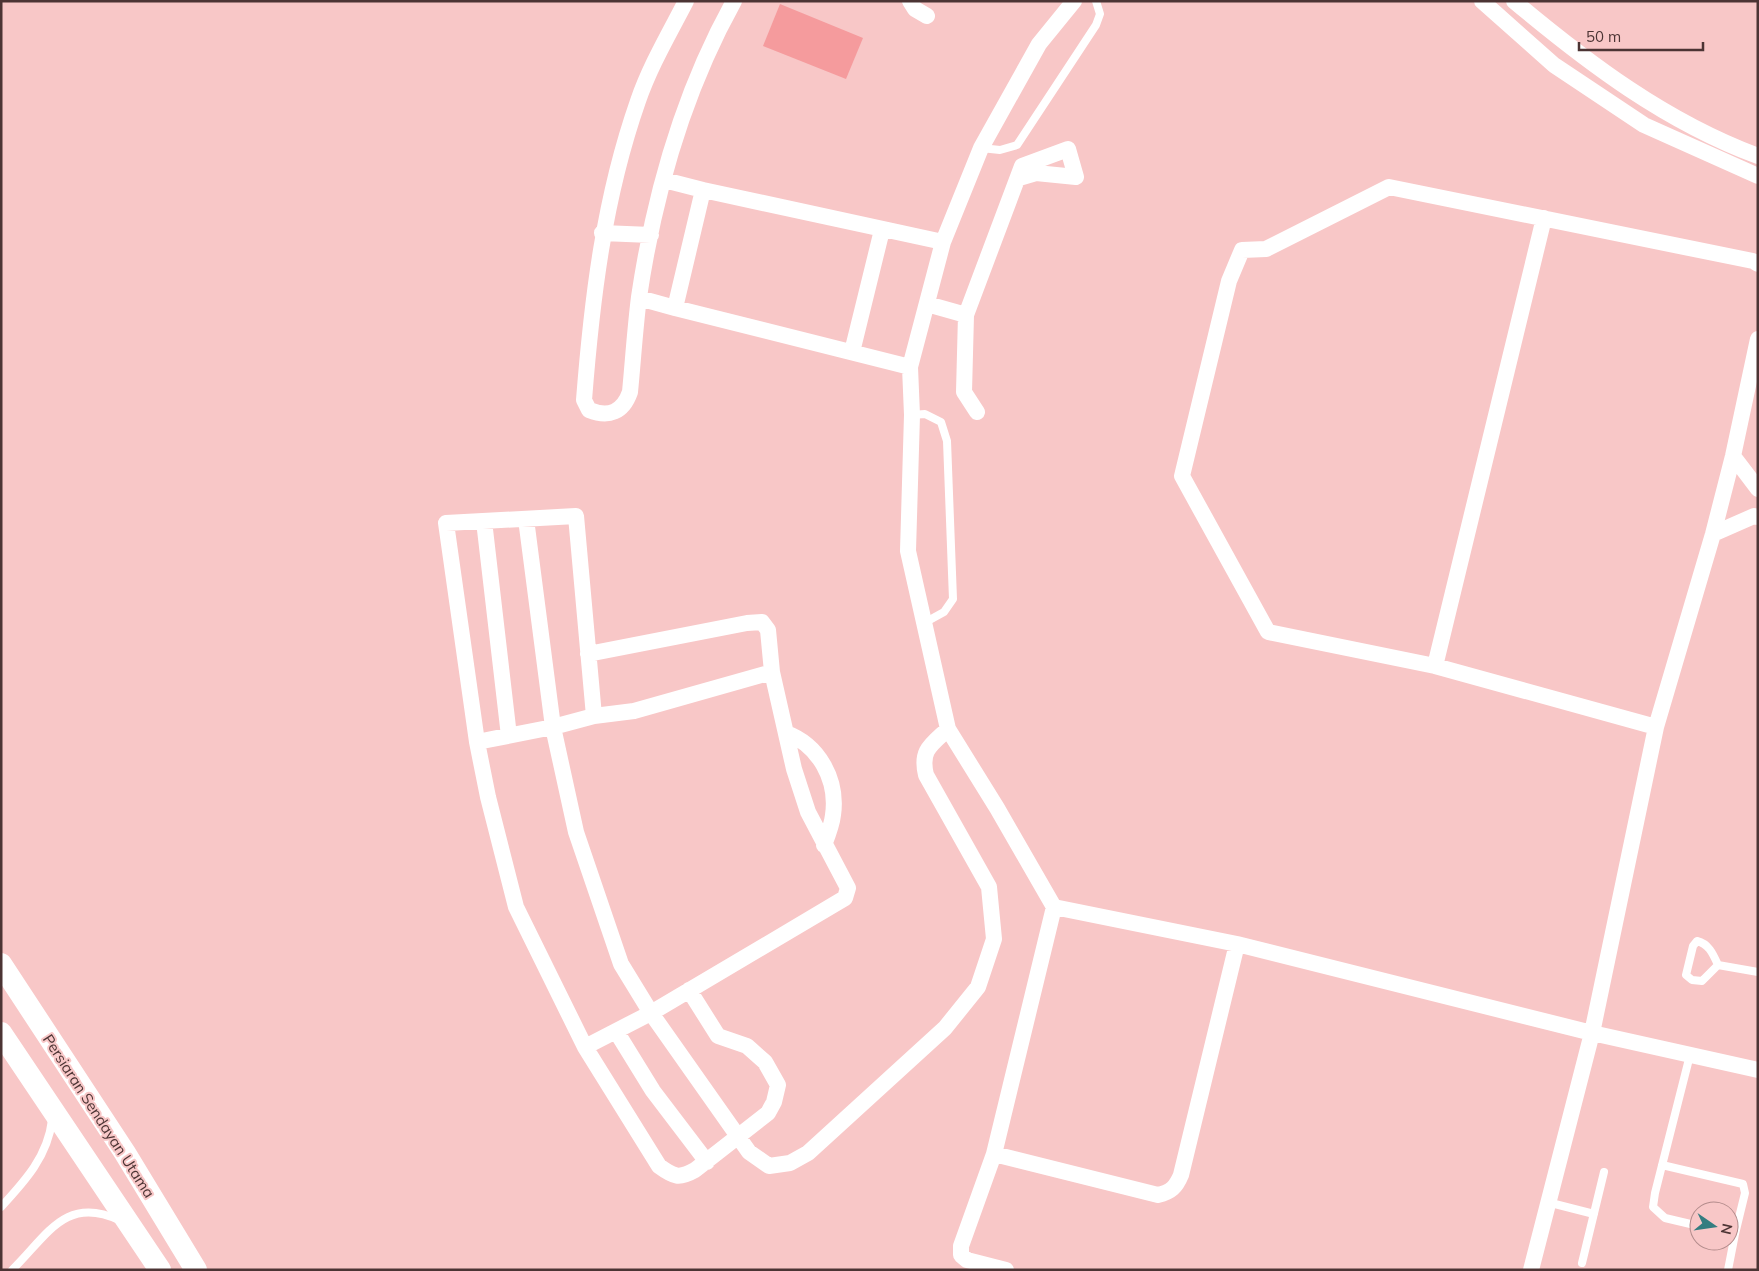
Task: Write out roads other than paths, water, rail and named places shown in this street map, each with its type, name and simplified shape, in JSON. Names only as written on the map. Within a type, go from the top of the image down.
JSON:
[{"type":"main road","name":"Persiaran Sendayan Utama","points":[[1,964],[125,1153],[196,1270]]},
{"type":"main road","points":[[1,1033],[160,1270]]},
{"type":"street","points":[[686,1],[660,50],[638,100],[617,170],[602,233],[591,313],[584,400],[589,410],[597,414],[617,411],[626,404],[630,392],[640,298],[651,236],[664,180],[697,80],[734,1]]},
{"type":"street","points":[[910,1],[915,9],[927,16]]},
{"type":"street","points":[[1006,1270],[966,1260],[961,1255],[961,1246],[994,1154],[1054,907],[997,808],[948,729],[908,551],[912,415],[910,368],[943,242],[981,148],[1039,44],[1074,1]]},
{"type":"street","points":[[1482,1],[1554,65],[1644,125],[1758,176]]},
{"type":"street","points":[[1514,1],[1574,51],[1668,115],[1758,156]]},
{"type":"street","points":[[977,412],[964,392],[966,315],[1022,166],[1068,149],[1076,177],[1036,174],[1019,178]]},
{"type":"street","points":[[664,180],[882,230],[943,242]]},
{"type":"street","points":[[1656,727],[1435,666],[1268,632],[1182,476],[1229,281],[1242,250],[1266,249],[1389,187],[1753,261],[1758,264]]},
{"type":"street","points":[[676,308],[703,190]]},
{"type":"street","points":[[1435,666],[1544,218]]},
{"type":"street","points":[[852,352],[882,230]]},
{"type":"street","points":[[602,233],[651,236]]},
{"type":"street","points":[[640,298],[910,368]]},
{"type":"street","points":[[926,304],[966,315]]},
{"type":"street","points":[[1531,1270],[1592,1033],[1656,727],[1713,534],[1733,456],[1758,339]]},
{"type":"street","points":[[1733,456],[1758,489]]},
{"type":"street","points":[[1713,534],[1756,512]]},
{"type":"street","points":[[594,716],[576,516],[446,523],[477,742],[488,798],[516,907],[585,1047],[660,1166],[671,1174],[683,1177],[707,1162],[768,1113],[774,1102],[778,1085],[765,1062],[747,1046],[718,1036],[689,990]]},
{"type":"street","points":[[526,519],[553,727],[576,832],[621,964],[651,1013],[749,1152],[769,1166],[790,1164],[808,1153],[945,1028],[978,987],[994,939],[989,887],[926,775],[923,763],[927,749],[948,729]]},
{"type":"street","points":[[484,521],[509,736]]},
{"type":"street","points":[[585,1047],[651,1013],[846,898],[848,888],[808,812],[794,769],[772,672],[768,630],[762,622],[748,623],[588,654]]},
{"type":"street","points":[[477,742],[553,727],[594,716],[634,711],[772,672]]},
{"type":"street","points":[[786,733],[807,744],[823,762],[834,793],[833,816],[824,845]]},
{"type":"street","points":[[1054,907],[1237,944],[1592,1033],[1758,1070]]},
{"type":"street","points":[[994,1154],[1158,1195],[1169,1192],[1177,1185],[1181,1175],[1237,944]]},
{"type":"street","points":[[616,1031],[652,1091],[707,1162]]},
{"type":"lane","points":[[981,148],[1000,150],[1016,145],[1096,25],[1100,14],[1096,1]]},
{"type":"lane","points":[[912,415],[926,414],[941,422],[947,441],[953,599],[944,612],[924,623]]},
{"type":"lane","points":[[1697,941],[1704,943],[1712,952],[1718,965],[1702,981],[1692,980],[1686,975],[1693,946],[1697,941]]},
{"type":"lane","points":[[1718,965],[1754,972]]},
{"type":"lane","points":[[1689,1224],[1665,1218],[1653,1207],[1690,1055]]},
{"type":"lane","points":[[1,1207],[43,1155],[50,1136],[54,1111]]},
{"type":"lane","points":[[1662,1165],[1743,1184],[1745,1193],[1739,1211]]},
{"type":"lane","points":[[1582,1263],[1604,1172]]},
{"type":"lane","points":[[1547,1202],[1594,1214]]},
{"type":"lane","points":[[17,1268],[53,1227],[71,1214],[85,1211],[103,1213],[130,1225]]},
{"type":"lane","points":[[1728,1270],[1730,1251]]}]
